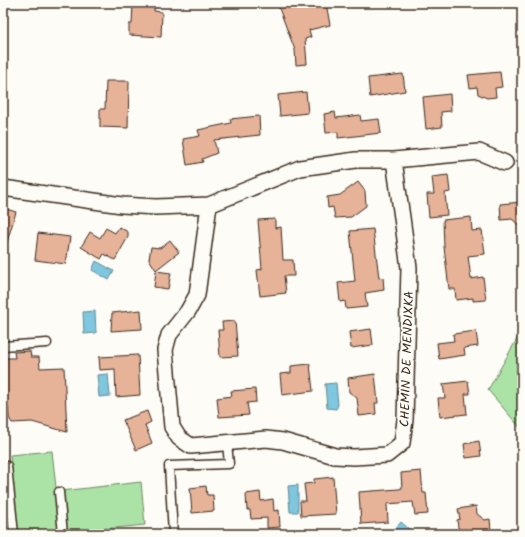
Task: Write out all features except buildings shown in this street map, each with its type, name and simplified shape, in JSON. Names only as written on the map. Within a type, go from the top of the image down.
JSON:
[{"type":"street","points":[[3,188],[122,205],[156,207],[209,205],[300,168],[356,160],[394,160],[479,152],[506,163]]},
{"type":"street","name":"CHEMIN DE MENDIXKA","points":[[209,205],[197,295],[188,311],[169,335],[165,350],[172,427],[179,438],[191,446],[266,439],[283,441],[335,456],[354,457],[387,454],[402,443],[405,420],[409,268],[394,160]]},
{"type":"lane","points":[[3,346],[48,344]]},
{"type":"lane","points":[[173,534],[169,466],[229,464],[228,443]]},
{"type":"lane","points":[[7,466],[14,534]]},
{"type":"lane","points":[[59,492],[63,534]]},
{"type":"green space","points":[[522,330],[522,430],[488,390]]},
{"type":"green space","points":[[52,451],[61,533],[18,534],[10,455]]},
{"type":"green space","points":[[141,482],[145,525],[65,533],[61,491]]},
{"type":"water","points":[[96,261],[114,271],[109,280],[92,270]]},
{"type":"water","points":[[95,311],[96,333],[84,334],[83,312]]},
{"type":"water","points":[[108,374],[110,396],[99,397],[97,375]]},
{"type":"water","points":[[336,383],[338,405],[336,409],[327,408],[325,384]]},
{"type":"water","points":[[298,485],[298,512],[290,512],[288,486]]},
{"type":"water","points":[[401,522],[415,534],[398,534],[394,530]]}]
